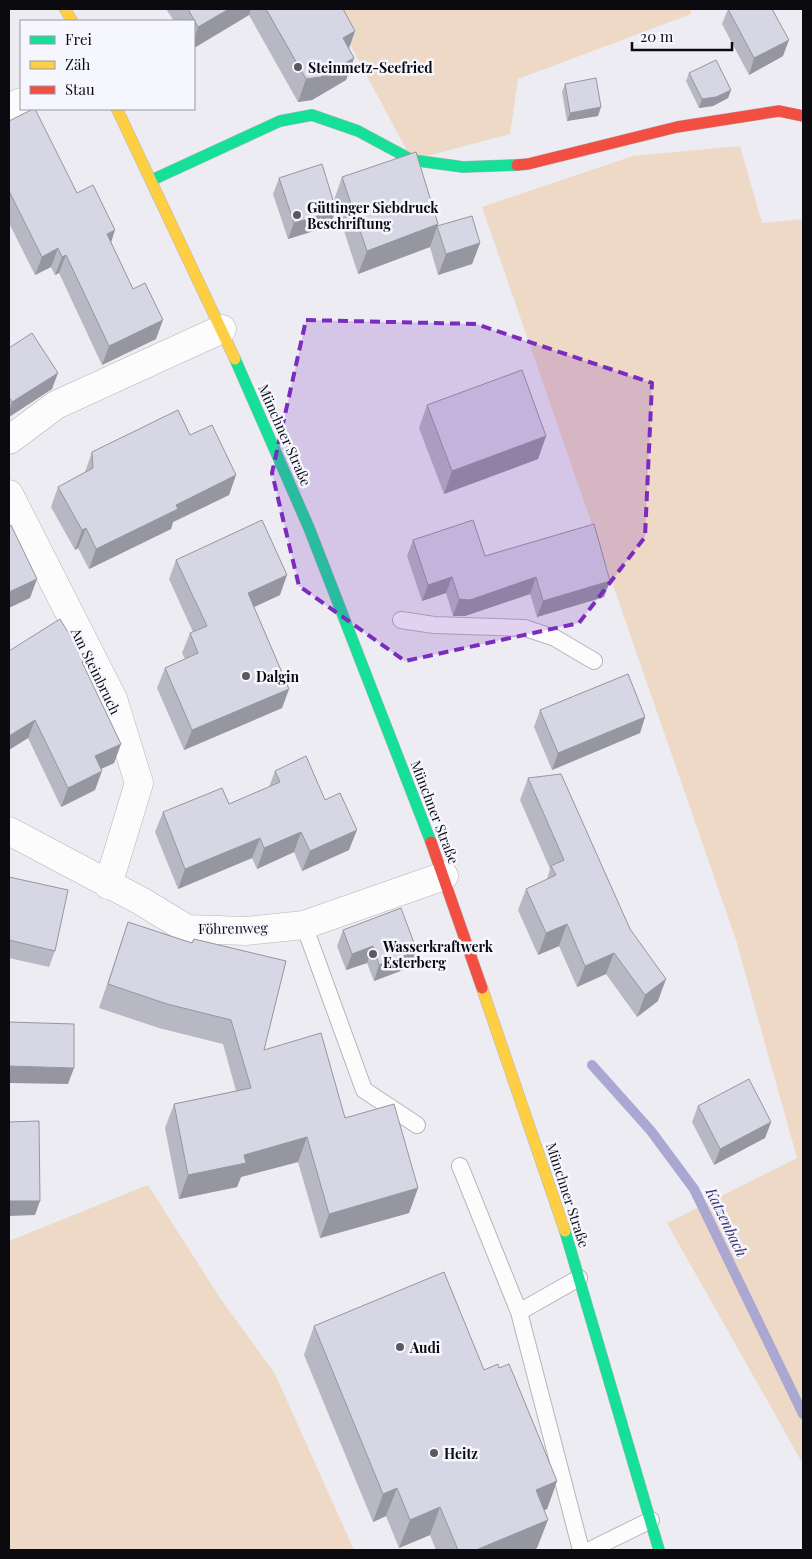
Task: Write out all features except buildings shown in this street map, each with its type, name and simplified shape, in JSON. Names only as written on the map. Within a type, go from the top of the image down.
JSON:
[{"type":"main road","points":[[65,9],[71,20]]},
{"type":"main road","name":"Münchner Straße","points":[[117,110],[222,330],[309,528],[444,876],[558,1209],[659,1550]]},
{"type":"main road","points":[[152,180],[280,121],[312,115],[358,131],[412,160],[463,167],[528,164],[677,127],[780,111],[803,116]]},
{"type":"street","points":[[9,440],[56,405],[222,330]]},
{"type":"street","name":"Am Steinbruch","points":[[9,494],[113,699],[139,782],[108,885]]},
{"type":"street","name":"Föhrenweg","points":[[9,831],[140,901],[187,929],[246,931],[304,925],[444,876]]},
{"type":"lane","points":[[401,620],[434,625],[525,628],[555,638],[594,661]]},
{"type":"lane","points":[[304,925],[364,1090],[417,1125]]},
{"type":"lane","points":[[460,1166],[519,1312],[581,1550]]},
{"type":"lane","points":[[519,1312],[579,1278]]},
{"type":"lane","points":[[590,1550],[651,1520]]},
{"type":"highlighted area","points":[[306,320],[476,324],[652,383],[645,537],[579,623],[405,661],[299,586],[272,473]]},
{"type":"shaded area","points":[[331,9],[691,9],[691,14],[518,79],[510,134],[412,160]]},
{"type":"shaded area","points":[[740,146],[762,223],[803,219],[803,1464],[667,1223],[797,1158],[736,940],[482,207],[633,156]]},
{"type":"shaded area","points":[[148,1185],[220,1298],[275,1374],[354,1550],[9,1550],[9,1241]]},
{"type":"waterway","name":"Katzenbach","points":[[592,1065],[651,1131],[694,1189],[803,1414]]},
{"type":"traffic: fast","points":[[152,180],[280,121],[312,115],[358,131],[412,160],[463,167],[517,165]]},
{"type":"traffic: fast","points":[[235,359],[309,528],[431,842]]},
{"type":"traffic: fast","points":[[565,1231],[659,1550]]},
{"type":"traffic: slow","points":[[65,9],[71,20]]},
{"type":"traffic: slow","points":[[117,110],[235,359]]},
{"type":"traffic: slow","points":[[482,988],[565,1231]]},
{"type":"traffic: jam","points":[[517,165],[528,164],[677,127],[779,111],[803,116]]},
{"type":"traffic: jam","points":[[431,842],[482,988]]},
{"type":"place","name":"Steinmetz-Seefried","points":[[298,67]]},
{"type":"place","name":"Güttinger Siebdruck Beschriftung","points":[[297,215]]},
{"type":"place","name":"Dalgin","points":[[246,676]]},
{"type":"place","name":"Wasserkraftwerk Esterberg","points":[[373,954]]},
{"type":"place","name":"Audi","points":[[400,1347]]},
{"type":"place","name":"Heitz","points":[[434,1453]]}]
